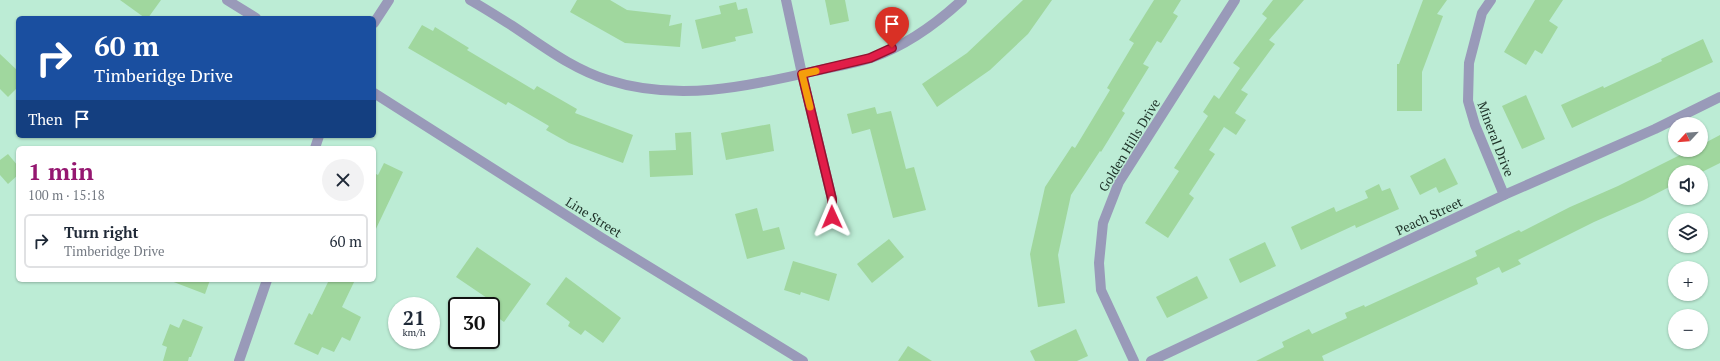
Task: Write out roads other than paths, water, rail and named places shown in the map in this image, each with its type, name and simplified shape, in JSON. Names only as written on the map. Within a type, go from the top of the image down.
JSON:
[{"type":"street","points":[[228,0],[253,16]]},
{"type":"street","points":[[376,20],[389,0]]},
{"type":"street","points":[[470,0],[557,57],[587,72],[609,81],[663,92],[693,92],[747,86],[870,58],[903,43],[940,20],[962,0]]},
{"type":"street","points":[[786,0],[832,199],[832,217]]},
{"type":"street","name":"Golden Hills Drive","points":[[1134,361],[1101,290],[1099,263],[1103,223],[1120,182],[1235,0]]},
{"type":"street","name":"Mineral Drive","points":[[1491,0],[1482,12],[1469,63],[1468,101],[1475,125],[1504,195]]},
{"type":"street","name":"Line Street","points":[[376,94],[602,238],[803,361]]},
{"type":"street","name":"Peach Street","points":[[1151,361],[1504,195],[1655,129],[1720,97]]},
{"type":"street","points":[[239,361],[266,282]]}]
